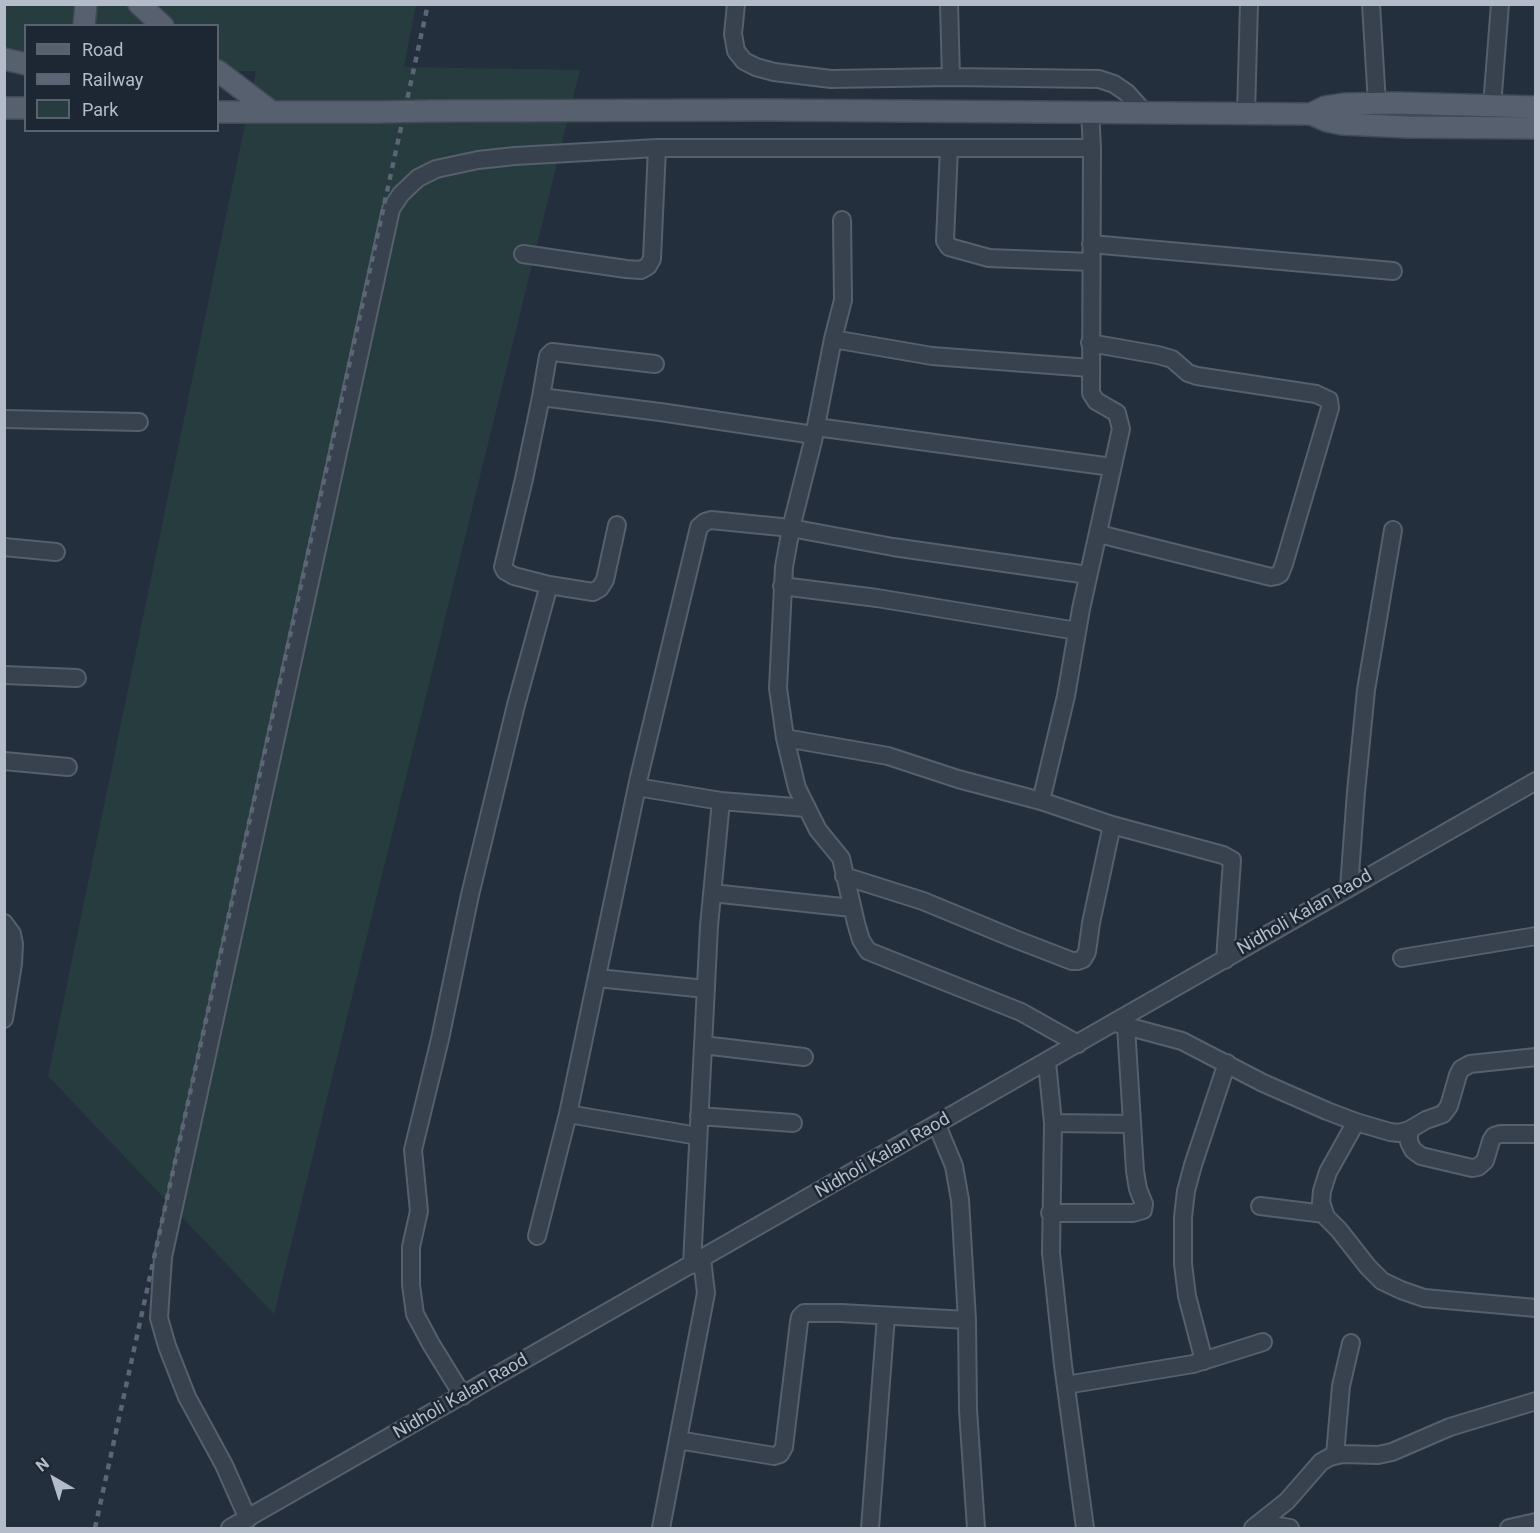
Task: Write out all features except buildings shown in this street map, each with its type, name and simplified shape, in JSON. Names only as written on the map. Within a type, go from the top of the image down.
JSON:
[{"type":"main road","points":[[84,24],[86,4]]},
{"type":"main road","points":[[140,4],[161,24]]},
{"type":"main road","points":[[4,58],[24,63]]},
{"type":"main road","points":[[219,71],[273,112]]},
{"type":"main road","points":[[219,111],[1090,111],[1311,114],[1345,104],[1536,107]]},
{"type":"main road","points":[[1311,114],[1342,124],[1536,128]]},
{"type":"street","points":[[736,4],[733,34],[736,51],[744,61],[774,72],[831,79],[951,77],[1099,79],[1114,84],[1127,93],[1144,112]]},
{"type":"street","points":[[949,4],[951,77]]},
{"type":"street","points":[[1246,114],[1249,4]]},
{"type":"street","points":[[1371,4],[1377,104]]},
{"type":"street","points":[[1491,106],[1500,4]]},
{"type":"street","points":[[1041,801],[1066,696],[1088,575],[1121,429],[1117,413],[1096,401],[1091,393],[1092,148],[1090,111]]},
{"type":"street","points":[[248,1519],[224,1465],[187,1397],[167,1346],[159,1318],[163,1257],[391,209],[401,194],[418,178],[436,169],[478,160],[515,156],[657,148],[1092,148]]},
{"type":"street","points":[[524,254],[626,270],[641,270],[648,266],[652,259],[657,148]]},
{"type":"street","points":[[949,148],[945,241],[949,247],[989,258],[1091,262]]},
{"type":"street","points":[[842,220],[843,300],[815,431],[791,528],[782,586],[778,688],[785,738],[797,788],[818,830],[841,858],[861,940],[868,951],[1021,1012],[1078,1044]]},
{"type":"street","points":[[1091,244],[1393,271]]},
{"type":"street","points":[[833,339],[932,356],[1090,368]]},
{"type":"street","points":[[1090,343],[1172,359],[1188,373],[1197,376],[1316,394],[1329,400],[1330,408],[1284,564],[1276,576],[1271,577],[1099,534]]},
{"type":"street","points":[[617,525],[605,580],[600,588],[593,592],[549,585],[514,576],[505,571],[503,567],[524,479],[548,356],[552,352],[655,363]]},
{"type":"street","points":[[541,397],[1113,467]]},
{"type":"street","points":[[4,419],[139,422]]},
{"type":"street","points":[[537,1236],[568,1114],[637,787],[699,526],[711,520],[791,528],[893,547],[1088,575]]},
{"type":"street","points":[[1349,888],[1366,690],[1393,530]]},
{"type":"street","points":[[4,547],[56,552]]},
{"type":"street","points":[[463,1396],[430,1344],[415,1314],[411,1285],[411,1247],[419,1212],[413,1150],[513,716],[549,585]]},
{"type":"street","points":[[782,586],[877,598],[1077,631]]},
{"type":"street","points":[[4,675],[77,678]]},
{"type":"street","points":[[785,738],[888,756],[958,779],[1041,801],[1112,825],[1223,855],[1232,860],[1225,960]]},
{"type":"street","points":[[4,761],[68,767]]},
{"type":"street","name":"Nidholi Kalan Raod","points":[[232,1528],[1078,1044],[1120,1024],[1225,960],[1536,781]]},
{"type":"street","points":[[637,787],[721,801],[806,808]]},
{"type":"street","points":[[662,1528],[706,1293],[697,1262],[698,1136],[712,893],[721,801]]},
{"type":"street","points":[[844,876],[923,901],[1015,939],[1072,961],[1078,961],[1083,959],[1087,952],[1112,825]]},
{"type":"street","points":[[712,893],[852,908]]},
{"type":"street","points":[[4,923],[12,934],[14,944],[9,963],[4,1019]]},
{"type":"street","points":[[1402,958],[1536,936]]},
{"type":"street","points":[[597,978],[706,989]]},
{"type":"street","points":[[1050,1213],[1133,1213],[1142,1211],[1144,1206],[1136,1181],[1120,1024],[1182,1041],[1263,1083],[1356,1122],[1390,1132],[1409,1130],[1426,1120],[1443,1114],[1449,1107],[1461,1069],[1470,1064],[1536,1057]]},
{"type":"street","points":[[703,1045],[804,1057]]},
{"type":"street","points":[[1047,1062],[1053,1123],[1051,1253],[1085,1528]]},
{"type":"street","points":[[1204,1361],[1187,1296],[1183,1264],[1183,1217],[1186,1191],[1227,1063]]},
{"type":"street","points":[[568,1114],[698,1136]]},
{"type":"street","points":[[699,1116],[793,1123]]},
{"type":"street","points":[[1356,1122],[1328,1172],[1321,1202],[1324,1214],[1340,1230],[1368,1267],[1382,1281],[1401,1290],[1434,1300],[1536,1308]]},
{"type":"street","points":[[1053,1123],[1131,1124]]},
{"type":"street","points":[[937,1125],[954,1166],[960,1200],[967,1320],[968,1410],[976,1528]]},
{"type":"street","points":[[1409,1130],[1409,1142],[1413,1150],[1421,1156],[1472,1168],[1478,1167],[1485,1161],[1494,1136],[1536,1134]]},
{"type":"street","points":[[1260,1206],[1324,1214]]},
{"type":"street","points":[[678,1440],[774,1456],[780,1454],[784,1448],[800,1317],[804,1313],[967,1320]]},
{"type":"street","points":[[870,1528],[886,1316]]},
{"type":"street","points":[[1066,1385],[1177,1368],[1263,1342]]},
{"type":"street","points":[[1335,1455],[1341,1386],[1351,1343]]},
{"type":"street","points":[[1257,1526],[1287,1501],[1322,1462],[1335,1455],[1378,1455],[1392,1452],[1450,1427],[1536,1401]]},
{"type":"street","points":[[1509,1528],[1536,1522]]},
{"type":"street","points":[[1257,1526],[1290,1528]]},
{"type":"green space","points":[[5,4],[416,5],[404,67],[580,70],[274,1314],[48,1076],[256,71],[219,71],[219,24],[24,24],[24,70],[5,70]]},
{"type":"railway","points":[[95,1528],[428,4]]}]
